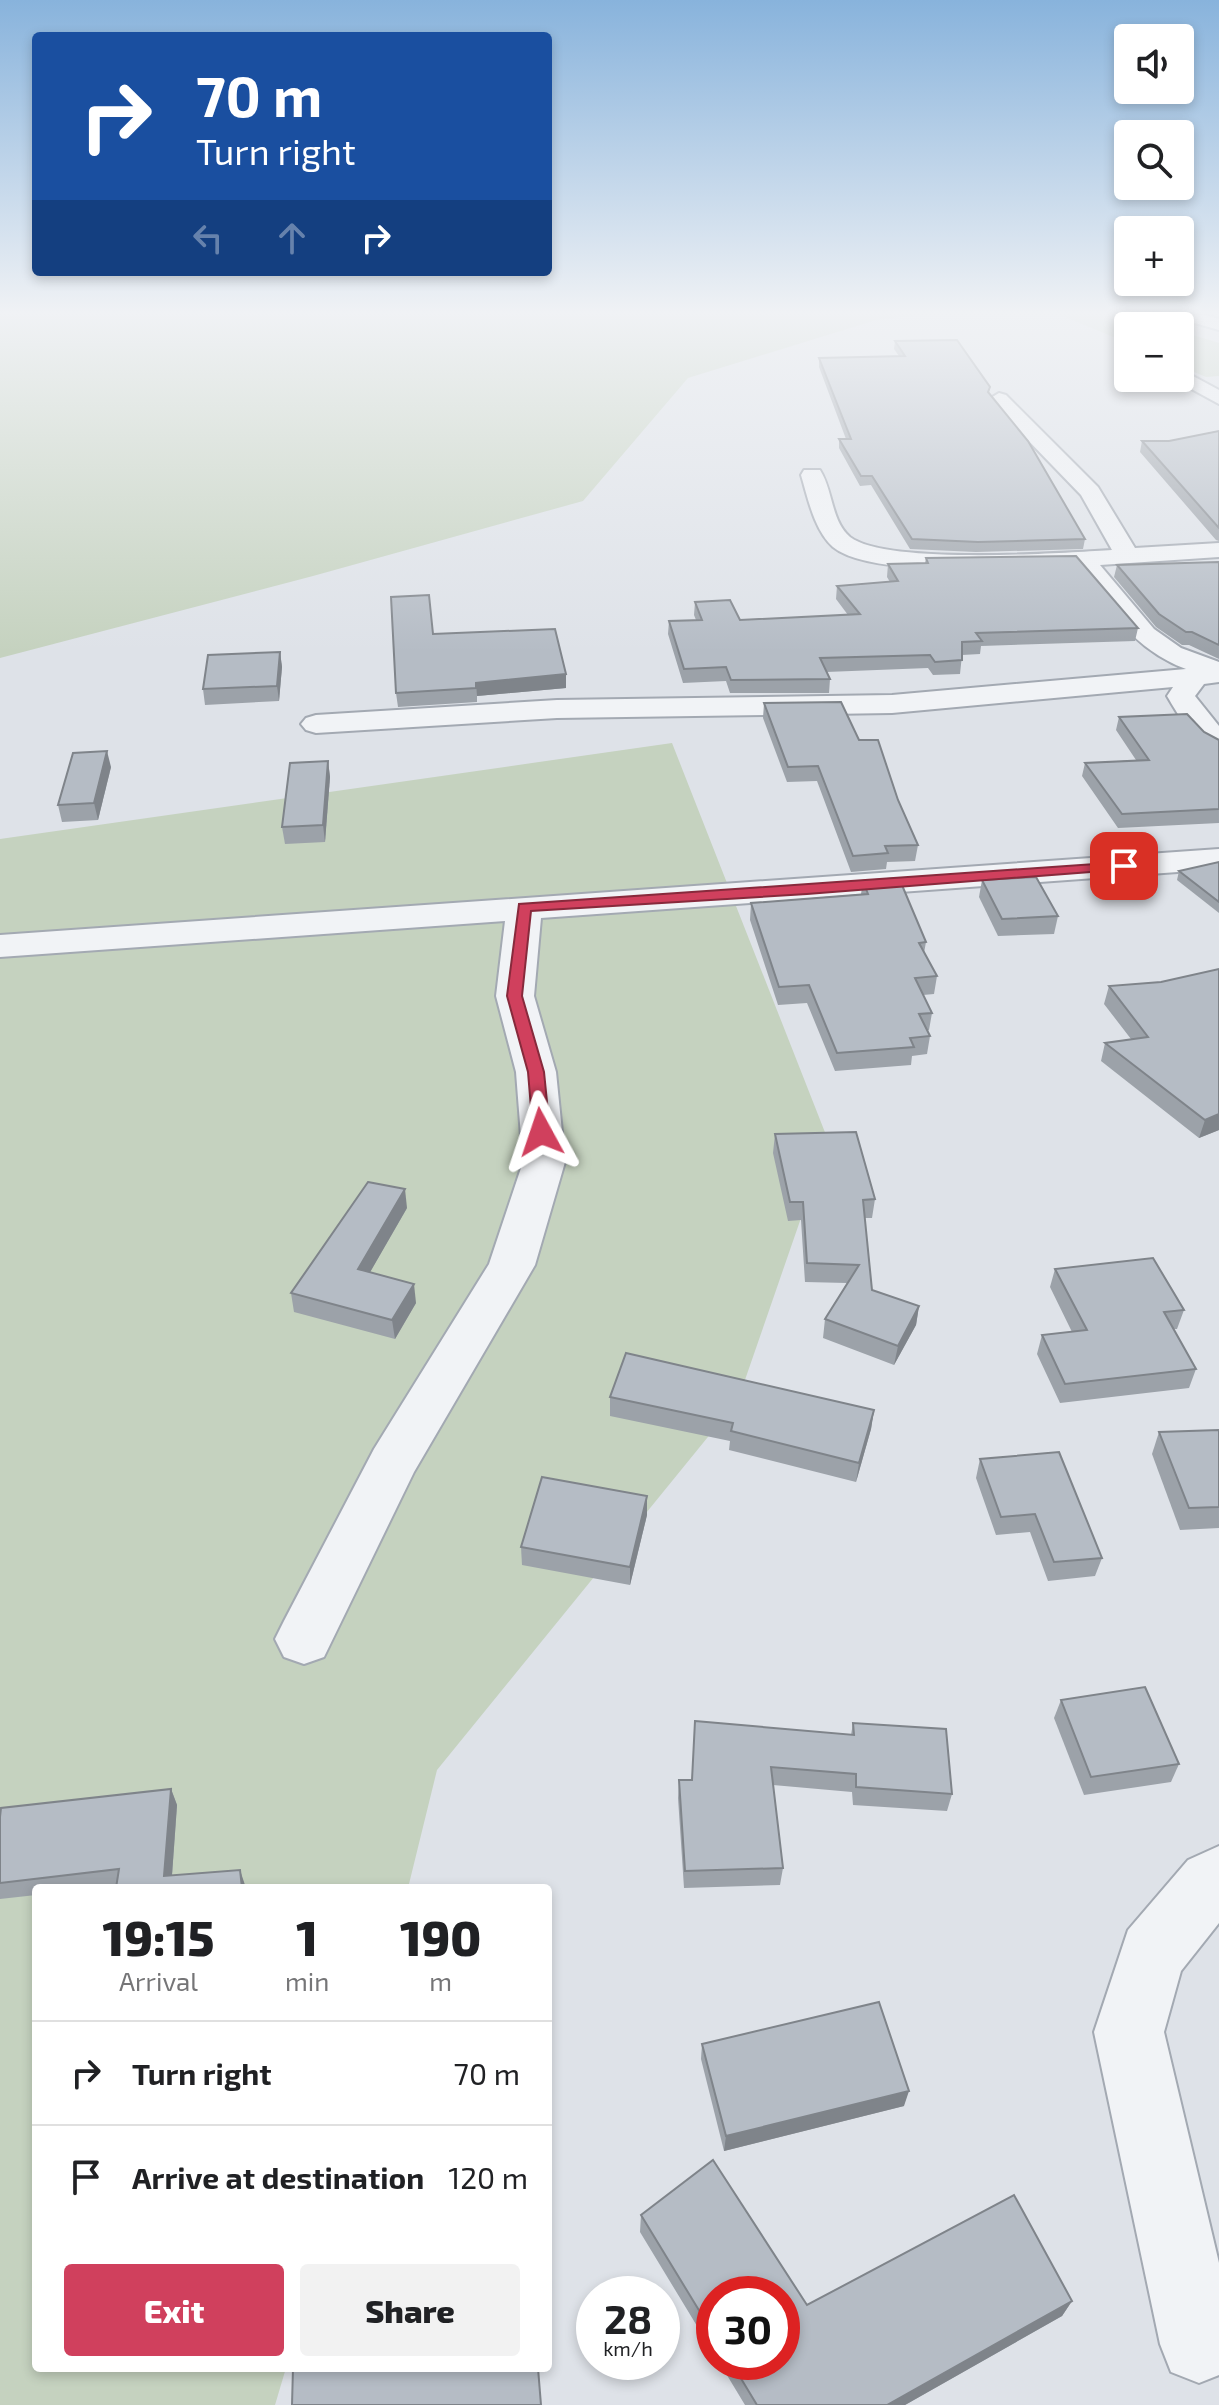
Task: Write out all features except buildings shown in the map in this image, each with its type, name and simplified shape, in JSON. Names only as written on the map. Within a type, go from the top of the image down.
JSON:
[{"type":"street","points":[[1027,427],[1090,492],[1127,555]]},
{"type":"street","points":[[812,475],[840,541],[851,549],[897,558],[1082,559],[1219,550]]},
{"type":"street","points":[[1082,559],[1145,635],[1171,654],[1210,675]]},
{"type":"street","points":[[316,724],[557,709],[892,704],[1210,675]]},
{"type":"street","points":[[1210,675],[1181,696],[1194,717],[1219,743]]},
{"type":"street","points":[[0,946],[1219,859]]},
{"type":"street","points":[[304,1639],[392,1463],[512,1265],[544,1162],[536,1072],[515,996],[524,907]]},
{"type":"street","points":[[1199,2344],[1129,2032],[1152,1954],[1211,1882],[1219,1878]]},
{"type":"green space","points":[[0,427],[646,427],[583,501],[0,658]]},
{"type":"green space","points":[[672,743],[828,1140],[738,1400],[437,1770],[409,1884],[32,1884],[32,2372],[285,2372],[275,2405],[0,2405],[0,839]]},
{"type":"route","points":[[541,1132],[536,1072],[515,996],[524,907],[1124,866]]}]
